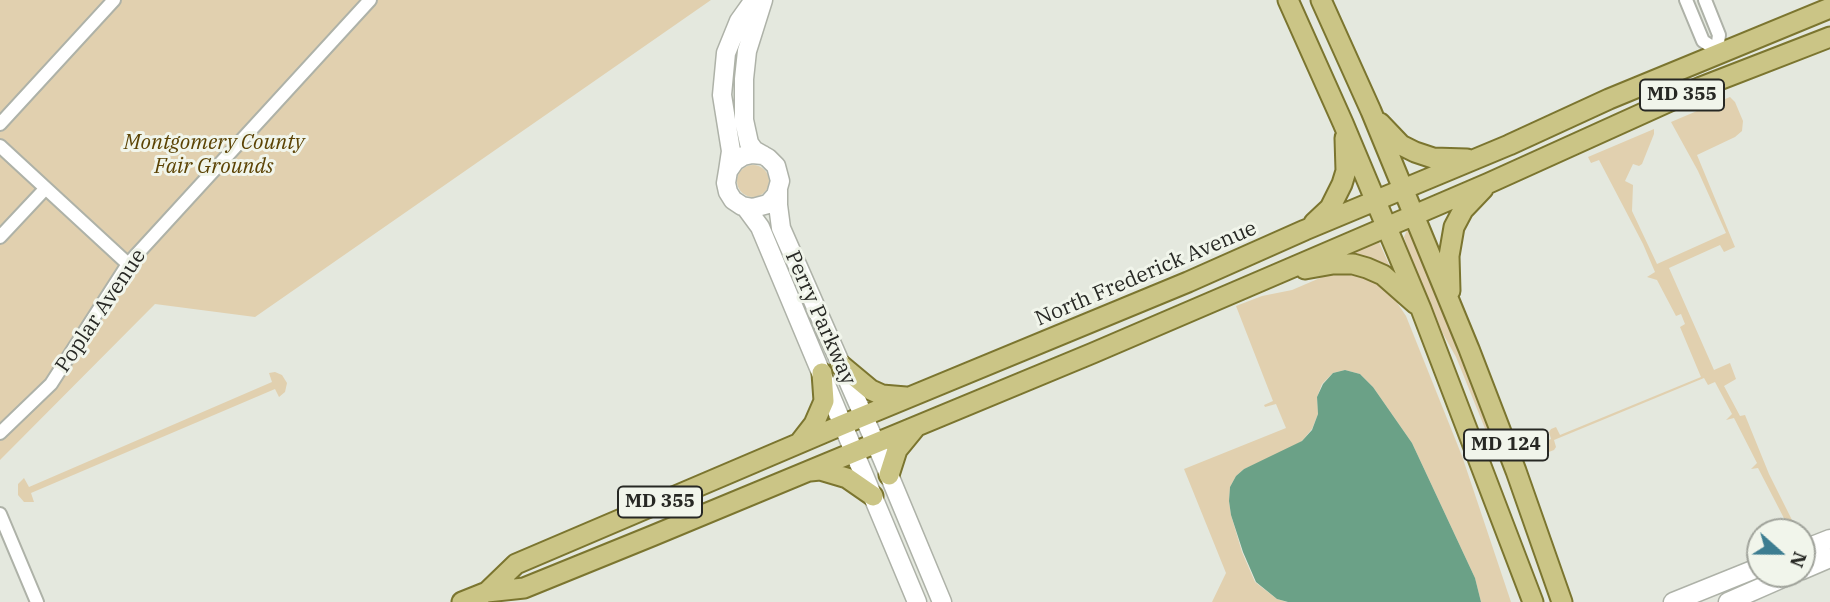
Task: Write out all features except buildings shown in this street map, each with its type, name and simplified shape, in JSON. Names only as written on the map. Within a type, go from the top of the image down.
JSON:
[{"type":"main road","name":"MD 124","points":[[1288,0],[1421,309],[1477,453],[1526,592],[1533,602]]},
{"type":"main road","name":"MD 124","points":[[1321,0],[1371,111],[1451,306],[1562,602]]},
{"type":"main road","name":"North Frederick Avenue","points":[[490,599],[516,564],[1195,279],[1609,99],[1830,8]]},
{"type":"main road","name":"North Frederick Avenue","points":[[462,602],[490,599],[524,588],[806,472],[1093,353],[1489,183],[1700,87],[1830,37]]},
{"type":"main road","points":[[1371,111],[1401,145],[1415,152],[1433,158],[1475,159]]},
{"type":"main road","points":[[1305,230],[1330,208],[1342,184],[1347,150],[1343,123]]},
{"type":"main road","points":[[1451,306],[1448,256],[1454,227],[1471,200],[1489,183]]},
{"type":"main road","points":[[1244,288],[1316,267],[1353,264],[1383,275],[1421,309]]},
{"type":"main road","points":[[841,365],[871,390],[894,397],[911,397]]},
{"type":"main road","points":[[797,445],[814,424],[824,401],[822,373]]},
{"type":"main road","points":[[890,475],[897,450],[918,424]]},
{"type":"main road","points":[[1477,453],[1504,442]]},
{"type":"main road","points":[[806,472],[820,470],[836,474],[859,485],[873,496]]},
{"type":"main road","points":[[1549,564],[1574,602]]},
{"type":"street","points":[[0,124],[114,0]]},
{"type":"street","name":"Poplar Avenue","points":[[0,433],[51,384],[128,264],[370,0]]},
{"type":"street","points":[[754,0],[739,21],[726,53],[722,95],[731,151],[726,183],[730,196],[746,208],[763,206],[773,200],[779,190],[780,181],[778,170],[772,162],[749,143],[744,120],[743,99],[749,43],[763,0]]},
{"type":"street","points":[[1686,0],[1703,41],[1717,50],[1719,35],[1705,0]]},
{"type":"street","points":[[0,146],[128,264]]},
{"type":"street","points":[[728,171],[734,161],[743,156],[763,155]]},
{"type":"street","points":[[0,237],[45,189]]},
{"type":"street","name":"Perry Parkway","points":[[779,190],[781,228],[890,475],[942,602]]},
{"type":"street","name":"Perry Parkway","points":[[746,208],[760,227],[917,602]]},
{"type":"street","points":[[0,514],[37,602]]},
{"type":"street","points":[[1673,602],[1746,573]]},
{"type":"street","points":[[1728,602],[1760,588]]},
{"type":"green space","name":"Montgomery County Fair Grounds","points":[[0,0],[711,0],[255,317],[155,304],[0,460]]},
{"type":"green space","points":[[1730,97],[1743,121],[1742,131],[1735,137],[1697,155],[1735,247],[1724,252],[1720,245],[1669,268],[1714,370],[1730,363],[1736,379],[1724,386],[1740,416],[1745,415],[1769,474],[1791,518],[1784,518],[1758,468],[1751,469],[1757,463],[1734,418],[1726,420],[1732,414],[1715,382],[1708,385],[1704,378],[1554,440],[1554,450],[1528,460],[1525,451],[1524,439],[1531,438],[1536,445],[1551,439],[1551,429],[1556,427],[1560,435],[1701,377],[1680,327],[1685,324],[1681,314],[1676,316],[1657,280],[1647,277],[1655,272],[1643,244],[1599,160],[1591,163],[1588,157],[1654,129],[1642,164],[1633,164],[1625,181],[1633,185],[1632,211],[1657,264],[1726,233],[1698,171],[1671,122]]},
{"type":"green space","points":[[753,165],[765,169],[769,181],[765,193],[753,197],[741,193],[737,181],[741,169]]},
{"type":"green space","points":[[1407,230],[1410,230],[1491,433],[1486,431],[1410,255],[1404,237]]},
{"type":"green space","points":[[1379,242],[1395,278],[1343,257]]},
{"type":"green space","points":[[1344,273],[1375,281],[1390,292],[1406,316],[1462,456],[1511,602],[1481,602],[1475,578],[1412,443],[1373,387],[1360,374],[1345,370],[1333,373],[1322,384],[1317,397],[1318,414],[1312,429],[1302,441],[1244,469],[1230,487],[1231,515],[1242,552],[1255,582],[1277,599],[1287,602],[1212,602],[1226,573],[1184,469],[1286,428],[1276,404],[1264,405],[1273,401],[1236,306],[1262,296],[1292,290],[1327,275]]},
{"type":"green space","points":[[269,373],[282,375],[287,383],[285,392],[279,397],[275,389],[31,493],[34,502],[24,502],[18,495],[18,484],[24,478],[29,487],[272,382]]},
{"type":"shaded area","points":[[1345,370],[1360,374],[1373,387],[1412,443],[1475,578],[1481,602],[1288,602],[1277,599],[1256,582],[1231,515],[1230,487],[1244,469],[1302,441],[1312,430],[1318,414],[1317,397],[1323,384],[1333,373]]}]
